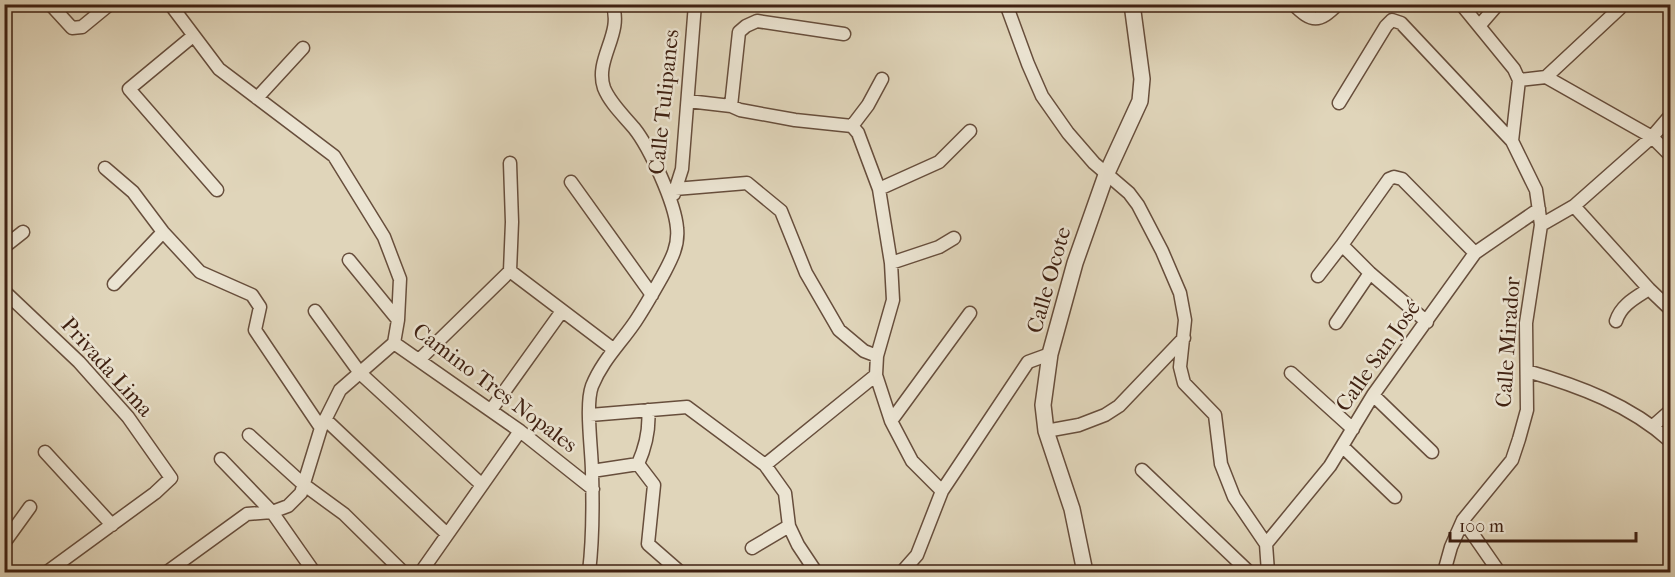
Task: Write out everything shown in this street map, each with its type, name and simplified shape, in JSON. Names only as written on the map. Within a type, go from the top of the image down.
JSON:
[{"type":"street","points":[[50,4],[72,28],[82,27],[110,4]]},
{"type":"street","name":"Camino Tres Nopales","points":[[170,4],[219,69],[333,156],[384,237],[399,279],[398,320],[394,343],[520,431],[592,489]]},
{"type":"street","points":[[589,573],[592,489],[591,390],[599,368],[635,322],[652,295],[671,260],[678,241],[677,225],[654,164],[636,130],[604,89],[602,71],[607,49],[615,30],[612,4]]},
{"type":"street","name":"Calle Tulipanes","points":[[670,204],[682,169],[695,4]]},
{"type":"street","points":[[1006,4],[1042,96],[1068,133],[1106,175],[1120,184],[1138,205],[1162,251],[1180,293],[1185,320],[1180,367],[1184,383],[1215,415],[1221,464],[1234,497],[1266,544],[1268,573]]},
{"type":"street","name":"Calle Ocote","points":[[1085,573],[1072,509],[1046,431],[1043,405],[1050,354],[1075,263],[1106,175],[1140,101],[1142,78],[1132,4]]},
{"type":"street","points":[[1293,4],[1303,14],[1315,19],[1324,17],[1338,4]]},
{"type":"street","points":[[1461,4],[1514,69],[1520,80],[1512,141]]},
{"type":"street","points":[[1479,26],[1498,4]]},
{"type":"street","points":[[1546,77],[1620,8]]},
{"type":"street","name":"Calle Mirador","points":[[1339,103],[1386,26],[1392,20],[1401,23],[1512,141],[1536,190],[1541,225],[1526,323],[1527,410],[1512,460],[1463,520],[1451,547],[1444,573]]},
{"type":"street","points":[[731,106],[739,32],[746,26],[757,21],[844,34]]},
{"type":"street","points":[[194,36],[129,89],[217,190]]},
{"type":"street","points":[[257,98],[303,48]]},
{"type":"street","points":[[1520,80],[1546,77],[1652,137],[1671,154]]},
{"type":"street","points":[[852,126],[868,105],[882,79]]},
{"type":"street","points":[[687,101],[731,106],[740,110],[795,120],[852,126],[858,133],[879,189],[891,263],[893,300],[877,356],[876,375],[891,421],[912,461],[942,491]]},
{"type":"street","points":[[1541,225],[1574,206],[1652,137],[1671,116]]},
{"type":"street","points":[[879,189],[939,162],[970,130]]},
{"type":"street","points":[[419,360],[510,271],[512,222],[510,163]]},
{"type":"street","points":[[105,168],[133,192],[163,232],[200,272],[252,295],[260,307],[255,330],[323,424],[447,534]]},
{"type":"street","points":[[1318,276],[1389,179],[1395,177],[1402,179],[1475,253]]},
{"type":"street","points":[[571,182],[652,295]]},
{"type":"street","points":[[675,189],[747,183],[781,212],[806,273],[838,330],[864,351],[877,356]]},
{"type":"street","points":[[1574,206],[1649,289],[1671,309]]},
{"type":"street","name":"Calle San José","points":[[1266,544],[1330,466],[1373,395],[1475,253],[1539,209]]},
{"type":"street","points":[[4,248],[23,232]]},
{"type":"street","points":[[114,284],[163,232]]},
{"type":"street","points":[[891,263],[939,247],[954,238]]},
{"type":"street","points":[[1342,245],[1370,273],[1427,322]]},
{"type":"street","points":[[349,260],[398,320]]},
{"type":"street","points":[[510,271],[614,349]]},
{"type":"street","points":[[1336,323],[1370,273]]},
{"type":"street","points":[[1616,321],[1623,307],[1649,289]]},
{"type":"street","name":"Privada Lima","points":[[4,291],[79,362],[128,417],[171,478],[112,525]]},
{"type":"street","points":[[315,311],[360,373],[482,485]]},
{"type":"street","points":[[491,410],[562,311]]},
{"type":"street","points":[[891,421],[970,313]]},
{"type":"street","points":[[1046,431],[1079,424],[1105,415],[1119,406],[1184,338]]},
{"type":"street","points":[[167,573],[248,514],[272,512],[288,506],[301,493],[323,424],[340,390],[394,343]]},
{"type":"street","points":[[902,573],[917,555],[942,491],[1028,362],[1050,354]]},
{"type":"street","points":[[1527,371],[1568,383],[1624,408],[1653,426],[1671,441]]},
{"type":"street","points":[[1291,374],[1353,429]]},
{"type":"street","points":[[765,465],[876,375]]},
{"type":"street","points":[[1373,395],[1432,452]]},
{"type":"street","points":[[590,415],[687,407],[765,465],[784,493],[789,526],[816,573]]},
{"type":"street","points":[[638,464],[646,445],[648,410]]},
{"type":"street","points":[[1653,426],[1671,411]]},
{"type":"street","points":[[421,573],[520,431]]},
{"type":"street","points":[[249,435],[303,484],[344,514],[403,573]]},
{"type":"street","points":[[1343,447],[1395,497]]},
{"type":"street","points":[[45,453],[112,525],[47,573]]},
{"type":"street","points":[[220,459],[272,512],[314,573]]},
{"type":"street","points":[[592,471],[638,464]]},
{"type":"street","points":[[638,464],[654,484],[648,544],[680,573]]},
{"type":"street","points":[[1142,470],[1249,573]]},
{"type":"street","points":[[4,543],[30,507]]},
{"type":"street","points":[[1463,520],[1499,573]]},
{"type":"street","points":[[752,548],[789,526]]}]
